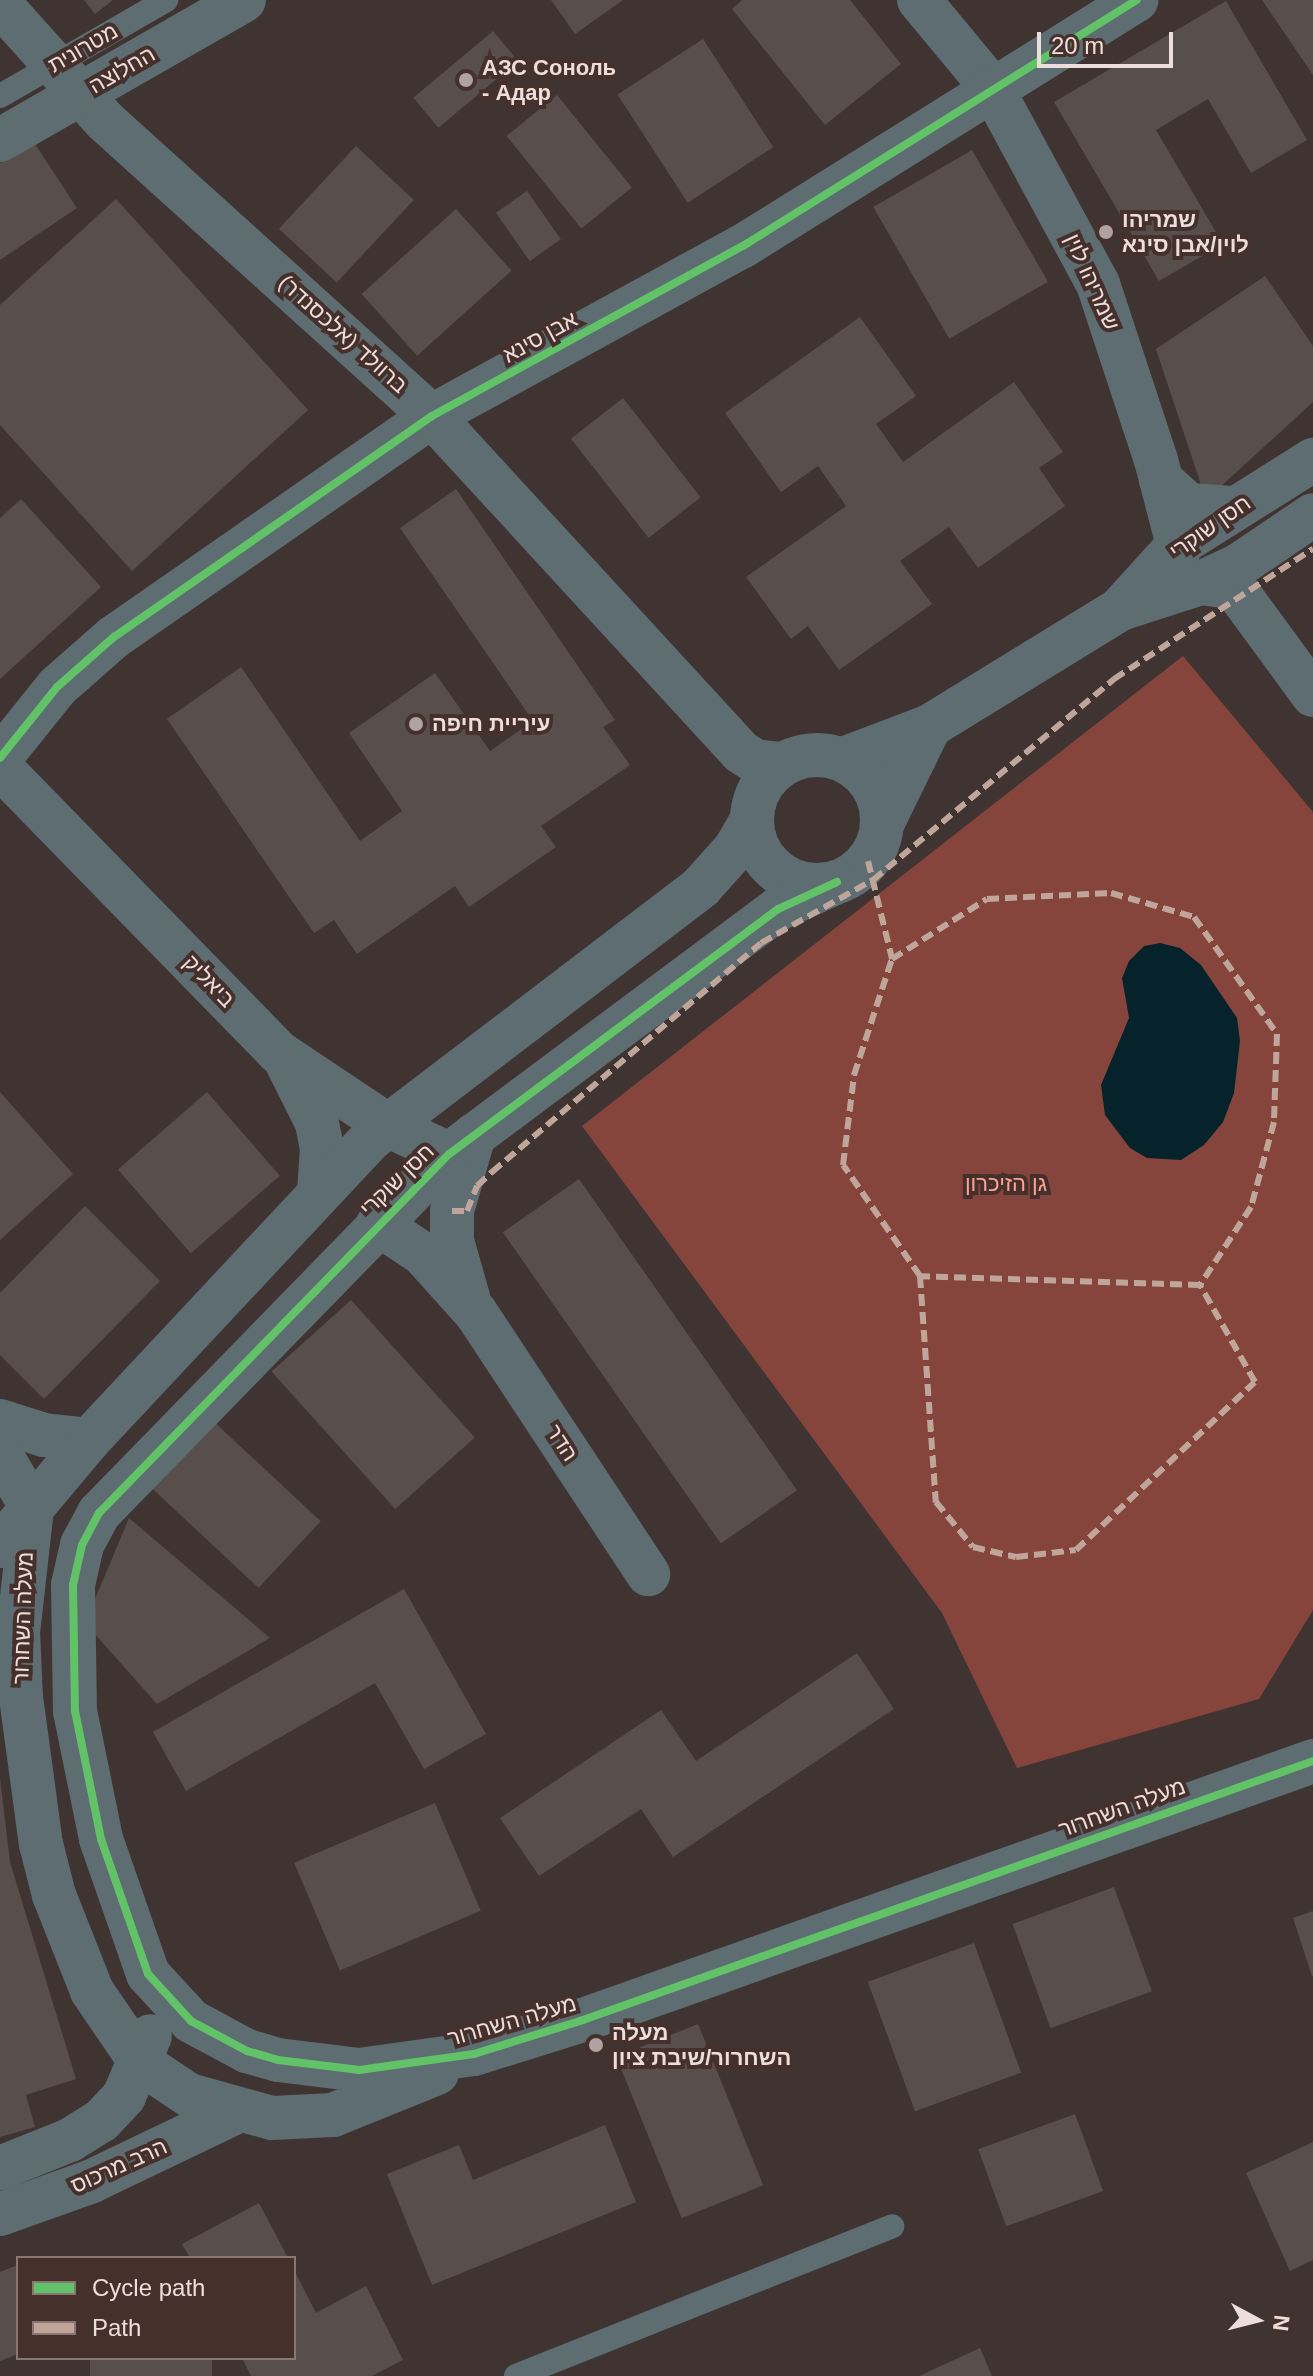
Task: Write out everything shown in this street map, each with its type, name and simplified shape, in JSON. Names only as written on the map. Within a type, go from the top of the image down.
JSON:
[{"type":"street","name":"החלוצה","points":[[0,140],[65,80],[244,0]]},
{"type":"street","name":"שמריהו לוין","points":[[919,0],[992,88],[1098,284],[1161,480],[1178,545],[1178,577],[1183,589]]},
{"type":"street","name":"אבן סינא","points":[[0,758],[57,687],[114,637],[432,416],[743,246],[1136,0]]},
{"type":"street","name":"ברוולד (אלכסנדר)","points":[[0,4],[65,80],[432,416],[741,752],[755,761],[781,764]]},
{"type":"street","name":"חסן שוקרי","points":[[1120,609],[1178,545],[1313,460]]},
{"type":"street","points":[[1161,480],[1189,505],[1233,508]]},
{"type":"street","name":"חסן שוקרי","points":[[843,759],[930,726],[1120,609],[1183,589],[1239,565],[1313,515]]},
{"type":"street","points":[[1183,589],[1230,587],[1239,594],[1313,695]]},
{"type":"street","points":[[882,824],[881,805],[870,780],[843,759],[812,755],[781,764],[765,780],[751,821],[755,841],[778,873],[816,886],[837,882],[868,861],[882,824],[930,726]]},
{"type":"street","name":"ביאליק","points":[[0,767],[278,1052],[387,1125],[462,1145]]},
{"type":"street","name":"חסן שוקרי","points":[[0,1546],[89,1440],[319,1191],[387,1125],[701,887],[735,849],[751,821]]},
{"type":"street","name":"חסן שוקרי","points":[[82,1545],[121,1487],[378,1224],[462,1145],[778,909],[837,882]]},
{"type":"street","points":[[278,1052],[296,1074],[317,1123],[322,1148],[319,1191]]},
{"type":"street","name":"הדר","points":[[462,1145],[452,1241],[476,1313]]},
{"type":"street","name":"הדר","points":[[378,1224],[423,1254],[476,1313],[648,1574]]},
{"type":"street","points":[[0,1421],[44,1435],[89,1440]]},
{"type":"street","points":[[0,1453],[32,1508]]},
{"type":"street","name":"מעלה השחרור","points":[[32,1508],[18,1632],[21,1697],[41,1844],[58,1907],[92,1991],[141,2063],[189,2095],[236,2112],[272,2118],[333,2115],[410,2087],[474,2054]]},
{"type":"street","name":"מעלה השחרור","points":[[82,1545],[72,1608],[75,1711],[101,1839],[148,1974],[191,2021],[247,2051],[278,2060],[359,2070],[474,2054],[598,2015],[1313,1761]]},
{"type":"street","name":"הרב מרכוס","points":[[0,2168],[70,2140],[101,2121],[124,2096],[141,2063],[150,2034],[148,1974]]},
{"type":"street","name":"הרב מרכוס","points":[[0,2214],[90,2182],[236,2112]]},
{"type":"lane","name":"מטרונית","points":[[0,96],[65,80],[166,0]]},
{"type":"lane","points":[[516,2376],[892,2226]]},
{"type":"green space","name":"גן הזיכרון","points":[[1183,656],[1313,812],[1313,1610],[1259,1699],[1017,1768],[942,1613],[582,1126]]},
{"type":"water","points":[[1160,943],[1180,948],[1201,965],[1237,1018],[1240,1041],[1234,1093],[1223,1122],[1204,1145],[1181,1160],[1147,1158],[1130,1148],[1105,1115],[1101,1085],[1129,1018],[1122,978],[1129,961],[1144,946]]},
{"type":"building","points":[[84,0],[113,0],[95,14]]},
{"type":"building","points":[[551,0],[623,0],[575,34]]},
{"type":"building","points":[[742,0],[850,0],[901,64],[825,125],[732,9]]},
{"type":"building","points":[[1262,0],[1313,0],[1313,75]]},
{"type":"building","points":[[1226,1],[1307,140],[1251,173],[1208,99],[1156,130],[1223,244],[1159,281],[1054,102]]},
{"type":"building","name":"АЗС Соноль - Адар","points":[[493,31],[518,61],[438,128],[413,98]]},
{"type":"building","points":[[703,39],[773,147],[688,203],[617,95]]},
{"type":"building","points":[[557,95],[632,187],[581,228],[506,136]]},
{"type":"building","points":[[33,141],[77,208],[0,260],[0,163]]},
{"type":"building","points":[[356,146],[414,200],[337,283],[279,229]]},
{"type":"building","points":[[972,150],[1048,282],[949,339],[873,207]]},
{"type":"building","points":[[527,191],[561,239],[530,261],[496,213]]},
{"type":"building","points":[[116,199],[308,410],[132,571],[0,425],[0,305]]},
{"type":"building","points":[[456,209],[512,271],[417,356],[362,294]]},
{"type":"building","points":[[1265,276],[1313,346],[1313,402],[1206,500],[1156,349]]},
{"type":"building","points":[[860,317],[916,396],[876,424],[903,462],[1014,382],[1063,452],[1039,468],[1065,506],[978,568],[949,527],[900,561],[932,604],[839,670],[808,626],[791,639],[746,577],[846,506],[818,466],[781,492],[725,413]]},
{"type":"building","points":[[623,398],[701,497],[649,538],[571,439]]},
{"type":"building","name":"עיריית חיפה","points":[[456,489],[615,720],[603,727],[630,765],[541,826],[556,847],[469,907],[455,886],[357,954],[334,920],[314,933],[167,719],[241,667],[360,841],[402,811],[349,733],[435,673],[490,751],[533,721],[400,528]]},
{"type":"building","points":[[21,499],[101,587],[0,679],[0,518]]},
{"type":"building","points":[[0,1092],[73,1174],[0,1240]]},
{"type":"building","points":[[207,1092],[280,1176],[191,1253],[118,1169]]},
{"type":"building","points":[[579,1179],[797,1490],[721,1544],[503,1232]]},
{"type":"building","points":[[85,1206],[160,1281],[44,1399],[0,1355],[0,1293]]},
{"type":"building","points":[[351,1300],[475,1437],[395,1509],[271,1372]]},
{"type":"building","points":[[211,1419],[321,1521],[259,1588],[149,1486]]},
{"type":"building","points":[[129,1518],[270,1638],[157,1704],[85,1623]]},
{"type":"building","points":[[404,1589],[486,1734],[424,1769],[375,1683],[186,1791],[153,1732]]},
{"type":"building","points":[[857,1653],[894,1709],[673,1857],[641,1809],[539,1876],[500,1818],[661,1710],[696,1761]]},
{"type":"building","points":[[0,1778],[10,1862],[76,2079],[26,2095],[35,2127],[0,2137]]},
{"type":"building","points":[[435,1803],[481,1911],[340,1970],[294,1863]]},
{"type":"building","points":[[1114,1887],[1152,1991],[1050,2028],[1013,1924]]},
{"type":"building","points":[[1313,1911],[1313,1976],[1312,1976],[1293,1918]]},
{"type":"building","points":[[974,1943],[1021,2073],[915,2111],[868,1982]]},
{"type":"building","points":[[698,2024],[763,2185],[682,2218],[616,2057]]},
{"type":"building","points":[[1075,2114],[1103,2191],[1006,2226],[978,2149]]},
{"type":"building","points":[[605,2125],[636,2202],[432,2285],[387,2174],[459,2145],[473,2180]]},
{"type":"building","points":[[1313,2142],[1313,2260],[1290,2271],[1246,2173]]},
{"type":"building","points":[[259,2203],[287,2256],[189,2256],[182,2244]]},
{"type":"building","points":[[16,2266],[16,2355],[0,2361],[0,2272]]},
{"type":"building","points":[[296,2274],[316,2313],[366,2286],[403,2360],[372,2376],[251,2376],[243,2360],[296,2360]]},
{"type":"building","points":[[980,2348],[992,2376],[919,2376]]},
{"type":"building","points":[[90,2360],[212,2360],[212,2376],[90,2376]]},
{"type":"marked path","points":[[452,1211],[467,1211],[477,1186],[492,1172],[761,943],[873,880],[1114,679],[1313,549]]},
{"type":"marked path","points":[[868,861],[892,959]]},
{"type":"marked path","points":[[1111,893],[1194,917],[1277,1034],[1274,1122],[1251,1207],[1200,1285],[920,1276],[843,1165],[854,1075],[892,959],[987,899],[1111,893]]},
{"type":"marked path","points":[[920,1276],[936,1502],[973,1547],[1016,1557],[1076,1550],[1255,1382],[1200,1285]]},
{"type":"cycle path","points":[[0,758],[57,687],[114,637],[432,416],[743,246],[1136,0]]},
{"type":"cycle path","points":[[837,882],[778,909],[449,1154],[99,1513],[82,1545],[73,1585],[75,1711],[101,1839],[148,1974],[191,2021],[247,2051],[278,2060],[359,2070],[474,2054],[583,2020],[1313,1761]]},
{"type":"place","name":"АЗС Соноль - Адар","points":[[466,80]]},
{"type":"place","name":"שמריהו לוין/אבן סינא","points":[[1106,232]]},
{"type":"place","name":"עיריית חיפה","points":[[416,724]]},
{"type":"place","name":"מעלה השחרור/שיבת ציון","points":[[596,2045]]}]
